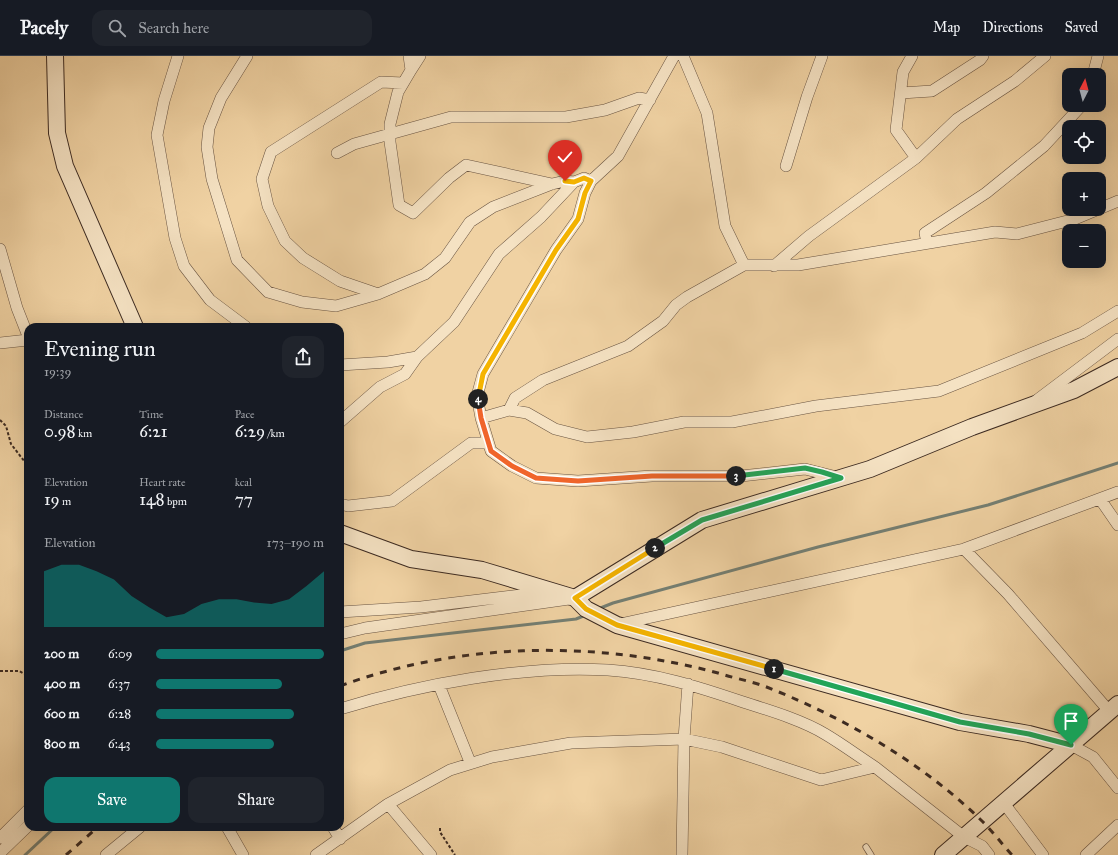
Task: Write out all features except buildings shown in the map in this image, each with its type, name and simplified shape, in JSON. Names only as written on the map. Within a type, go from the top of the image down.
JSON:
[{"type":"street","points":[[55,56],[57,133],[65,166],[133,323]]},
{"type":"street","points":[[178,56],[164,102],[157,135],[175,238],[184,266],[210,300],[241,323]]},
{"type":"street","points":[[247,56],[221,98],[209,128],[207,147],[212,180],[237,260],[268,292],[302,302],[336,306],[378,294],[425,274],[445,258],[470,222],[493,207],[552,184],[565,181],[574,182]]},
{"type":"street","points":[[409,56],[411,70]]},
{"type":"street","points":[[420,56],[398,92],[390,124],[390,135],[399,205],[413,213],[449,178],[466,165],[552,184]]},
{"type":"street","points":[[674,56],[618,156],[591,181],[585,193],[578,219],[556,250],[483,374],[478,396],[481,418],[491,451],[512,466],[536,478],[578,481],[652,476],[741,476],[805,468],[841,478]]},
{"type":"street","points":[[683,56],[707,113],[725,226],[744,265]]},
{"type":"street","points":[[786,166],[807,97],[822,56]]},
{"type":"street","points":[[912,56],[903,72],[896,130],[916,158]]},
{"type":"street","points":[[901,93],[932,91],[980,60],[983,56]]},
{"type":"street","points":[[774,266],[809,236],[916,158],[957,119],[1015,82],[1045,56]]},
{"type":"street","points":[[1095,68],[1098,56]]},
{"type":"street","points":[[378,294],[340,281],[303,258],[285,241],[268,206],[262,179],[271,152],[381,82],[403,83]]},
{"type":"street","points":[[337,153],[354,144],[452,117],[566,117],[605,110],[639,98],[650,100]]},
{"type":"street","points":[[927,242],[925,233],[986,193],[1044,146],[1076,112]]},
{"type":"street","points":[[344,418],[380,386],[404,374],[416,357],[454,322],[499,254],[542,217],[574,182],[584,178],[591,181]]},
{"type":"street","points":[[509,410],[516,398],[544,380],[628,346],[663,320],[676,305],[687,297],[744,265],[798,265],[927,242],[995,232],[1017,234],[1075,220],[1118,201]]},
{"type":"street","points":[[0,249],[17,308],[24,326]]},
{"type":"street","points":[[481,418],[509,410],[527,413],[555,429],[587,437],[633,432],[684,422],[732,422],[816,406],[938,391],[1082,333],[1118,311]]},
{"type":"street","points":[[1031,406],[1070,374],[1118,339]]},
{"type":"street","points":[[0,343],[24,340]]},
{"type":"street","points":[[344,365],[388,362],[416,357]]},
{"type":"street","points":[[344,633],[389,625],[581,603],[702,520],[870,469],[972,427],[1074,390],[1118,367]]},
{"type":"street","points":[[344,505],[348,506],[392,501],[471,443],[488,443]]},
{"type":"street","points":[[614,623],[964,549],[1118,492]]},
{"type":"street","points":[[1100,499],[1118,525]]},
{"type":"street","points":[[344,534],[411,559],[482,570],[581,603],[614,623],[960,722],[1029,734],[1071,745],[1093,757],[1118,788]]},
{"type":"street","points":[[943,855],[1113,707],[964,549]]},
{"type":"street","points":[[344,612],[421,607],[538,593],[581,603]]},
{"type":"street","points":[[344,708],[370,700],[439,685],[522,672],[554,670],[608,670],[688,684],[771,711],[824,733],[875,767],[964,837],[982,846],[989,855]]},
{"type":"street","points":[[682,855],[684,739],[688,684]]},
{"type":"street","points":[[439,685],[470,762]]},
{"type":"street","points":[[316,855],[388,804],[450,770],[470,762],[492,756],[571,743],[684,739],[722,747],[821,780],[875,767]]},
{"type":"street","points":[[1003,802],[1043,855]]},
{"type":"street","points":[[388,804],[431,855]]},
{"type":"street","points":[[0,838],[24,814]]},
{"type":"street","points":[[1086,855],[1118,826]]},
{"type":"street","points":[[0,853],[24,830]]},
{"type":"street","points":[[106,855],[135,831]]},
{"type":"street","points":[[229,831],[243,855]]},
{"type":"street","points":[[335,831],[340,839]]},
{"type":"lane","points":[[866,847],[871,855]]},
{"type":"path","points":[[0,420],[6,426],[11,444],[24,461]]},
{"type":"path","points":[[0,671],[19,671],[24,674]]},
{"type":"path","points":[[440,828],[440,832],[455,855]]},
{"type":"waterway","points":[[598,609],[613,603],[818,547],[988,505],[1118,463]]},
{"type":"waterway","points":[[344,650],[365,643],[576,619],[586,615]]},
{"type":"waterway","points":[[25,855],[51,831]]},
{"type":"railway","points":[[344,685],[386,671],[433,661],[480,654],[528,651],[576,651],[624,655],[672,662],[718,673],[764,686],[794,698],[880,743],[908,761],[959,800],[987,826],[1012,855]]},
{"type":"railway","points":[[66,855],[93,831]]},
{"type":"route","points":[[565,181],[574,182],[584,178],[591,181],[585,193],[578,219],[556,250],[483,374],[478,396],[481,418],[491,451],[512,466],[536,478],[578,481],[652,476],[741,476],[805,468],[841,478],[702,520],[575,598],[586,609],[617,625],[960,722],[1029,734],[1071,745]]}]
